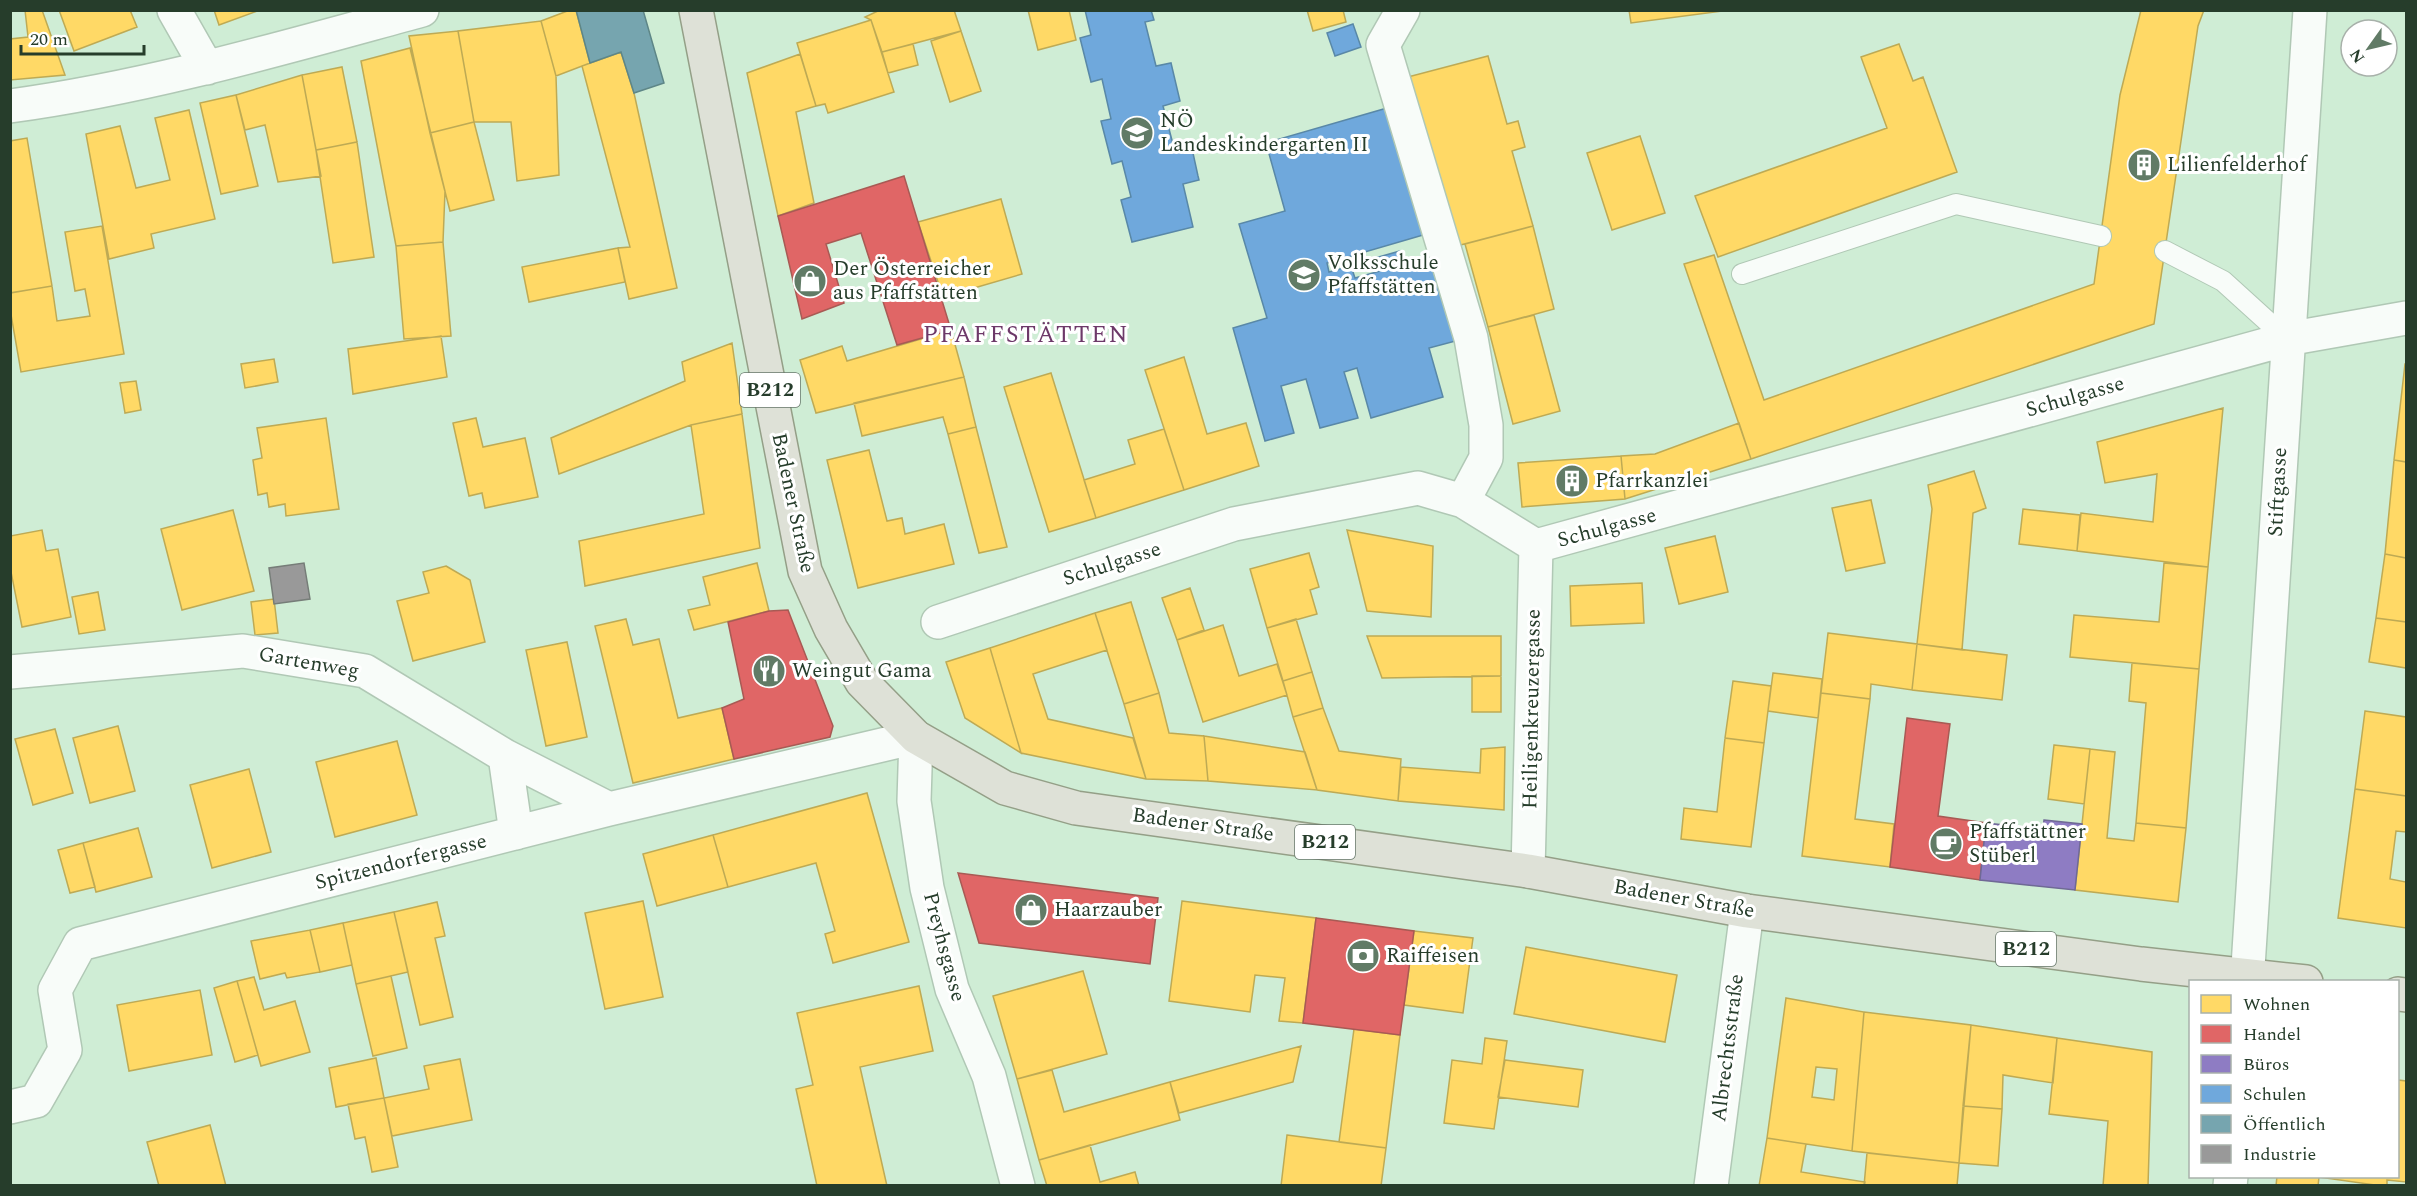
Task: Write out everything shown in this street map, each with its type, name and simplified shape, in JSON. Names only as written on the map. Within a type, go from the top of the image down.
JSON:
[{"type":"main road","name":"Badener Straße","points":[[696,10],[805,571],[831,629],[862,682],[916,737],[1005,789],[1076,808],[1528,871],[1747,911],[2247,978],[2286,980]]},
{"type":"street","points":[[174,10],[207,68]]},
{"type":"street","points":[[10,106],[62,99],[207,68],[423,10]]},
{"type":"street","points":[[1403,10],[1383,45],[1471,338],[1486,425],[1486,458],[1463,501]]},
{"type":"street","name":"Stiftgasse","points":[[2247,978],[2310,10]]},
{"type":"street","name":"Schulgasse","points":[[938,622],[1234,524],[1418,488],[1463,501],[1536,546],[2287,339],[2406,318]]},
{"type":"street","name":"Heiligenkreuzergasse","points":[[1528,871],[1536,546]]},
{"type":"street","name":"Gartenweg","points":[[10,672],[243,651],[365,671],[505,756],[609,809]]},
{"type":"street","name":"Spitzendorfergasse","points":[[10,1107],[36,1101],[65,1050],[55,990],[80,944],[609,809],[916,737]]},
{"type":"street","name":"Preyhsgasse","points":[[916,737],[914,801],[927,888],[952,988],[988,1076],[1018,1185]]},
{"type":"street","points":[[505,756],[516,833]]},
{"type":"street","name":"Albrechtsstraße","points":[[1711,1185],[1747,911]]},
{"type":"lane","points":[[1742,274],[1956,204],[2101,236]]},
{"type":"lane","points":[[2165,251],[2223,281],[2287,339]]},
{"type":"building: Wohnen","points":[[25,10],[42,10],[65,75],[10,80],[10,39],[28,37]]},
{"type":"building: Wohnen","points":[[59,10],[130,10],[137,27],[74,51]]},
{"type":"building: Wohnen","points":[[214,10],[260,10],[219,25]]},
{"type":"building: Wohnen","points":[[576,10],[590,63],[556,76],[541,21]]},
{"type":"building: Wohnen","points":[[880,10],[954,10],[961,31],[882,52],[871,20],[865,17]]},
{"type":"building: Wohnen","points":[[1028,10],[1069,10],[1076,40],[1038,50]]},
{"type":"building: Wohnen","points":[[1307,10],[1343,10],[1346,22],[1313,31]]},
{"type":"building: Wohnen","points":[[1629,10],[1730,10],[1631,23]]},
{"type":"building: Wohnen","name":"Lilienfelderhof","points":[[2141,10],[2204,10],[2198,26],[2154,324],[1751,459],[1684,264],[1714,255],[1764,400],[2094,284],[2120,95]]},
{"type":"building: Wohnen","points":[[871,20],[894,92],[828,113],[825,104],[816,106],[797,43]]},
{"type":"building: Wohnen","points":[[541,21],[556,76],[559,175],[517,181],[511,122],[474,122],[458,31]]},
{"type":"building: Wohnen","points":[[458,31],[474,122],[430,133],[409,36]]},
{"type":"building: Wohnen","points":[[961,31],[981,91],[950,102],[931,41]]},
{"type":"building: Wohnen","points":[[913,44],[918,65],[888,73],[882,52]]},
{"type":"building: Wohnen","points":[[1899,44],[1913,81],[1923,77],[1957,172],[1718,257],[1695,196],[1887,128],[1861,57]]},
{"type":"building: Wohnen","points":[[410,48],[445,191],[443,242],[396,246],[361,61]]},
{"type":"building: Wohnen","points":[[621,52],[634,93],[677,288],[629,299],[618,248],[630,247],[582,66]]},
{"type":"building: Wohnen","points":[[800,54],[816,106],[796,112],[814,203],[778,216],[747,73]]},
{"type":"building: Wohnen","points":[[1488,56],[1507,124],[1518,121],[1525,147],[1512,151],[1533,226],[1449,248],[1404,78]]},
{"type":"building: Wohnen","points":[[342,67],[357,142],[316,150],[302,75]]},
{"type":"building: Wohnen","points":[[302,75],[321,176],[278,182],[265,125],[245,130],[236,95]]},
{"type":"building: Wohnen","points":[[236,95],[258,186],[221,194],[200,103]]},
{"type":"building: Wohnen","points":[[189,110],[215,219],[151,234],[154,248],[109,259],[86,134],[120,126],[136,188],[170,180],[155,118]]},
{"type":"building: Wohnen","points":[[474,122],[494,200],[450,211],[430,133]]},
{"type":"building: Wohnen","points":[[1640,136],[1665,213],[1612,230],[1587,153]]},
{"type":"building: Wohnen","points":[[27,138],[52,286],[10,293],[10,141]]},
{"type":"building: Wohnen","points":[[357,142],[374,257],[333,263],[316,150]]},
{"type":"building: Wohnen","points":[[1001,199],[1022,274],[943,297],[918,222]]},
{"type":"building: Wohnen","points":[[102,226],[124,354],[21,372],[10,309],[10,293],[52,286],[57,321],[90,316],[85,289],[75,291],[65,232]]},
{"type":"building: Wohnen","points":[[1533,226],[1554,309],[1488,327],[1465,244]]},
{"type":"building: Wohnen","points":[[443,242],[451,336],[404,339],[396,246]]},
{"type":"building: Wohnen","points":[[618,248],[625,282],[529,302],[522,267]]},
{"type":"building: Wohnen","points":[[1534,315],[1560,411],[1513,424],[1488,327]]},
{"type":"building: Wohnen","points":[[951,330],[964,377],[816,413],[800,360],[842,346],[847,361]]},
{"type":"building: Wohnen","points":[[441,336],[447,377],[353,394],[348,349]]},
{"type":"building: Wohnen","points":[[732,343],[742,414],[691,425],[559,474],[551,438],[685,381],[682,362]]},
{"type":"building: Wohnen","points":[[1184,357],[1207,434],[1246,423],[1259,466],[1184,490],[1145,370]]},
{"type":"building: Wohnen","points":[[274,359],[278,382],[245,388],[241,364]]},
{"type":"building: Wohnen","points":[[2406,364],[2406,462],[2394,460]]},
{"type":"building: Wohnen","points":[[1051,373],[1096,518],[1049,532],[1004,387]]},
{"type":"building: Wohnen","points":[[964,377],[976,427],[948,434],[943,417],[862,436],[854,403]]},
{"type":"building: Wohnen","points":[[136,381],[141,410],[125,413],[120,383]]},
{"type":"building: Wohnen","points":[[2223,408],[2208,567],[2077,551],[2081,513],[2153,522],[2157,474],[2105,483],[2097,442]]},
{"type":"building: Wohnen","points":[[742,414],[760,548],[585,586],[579,541],[704,514],[691,425]]},
{"type":"building: Wohnen","points":[[326,418],[339,509],[286,516],[285,504],[269,507],[267,493],[258,495],[253,460],[262,458],[257,428]]},
{"type":"building: Wohnen","points":[[476,418],[483,447],[525,438],[538,497],[485,508],[482,493],[469,496],[453,423]]},
{"type":"building: Wohnen","points":[[1739,423],[1751,459],[1625,499],[1621,456],[1655,454]]},
{"type":"building: Wohnen","points":[[976,427],[1007,547],[979,553],[948,434]]},
{"type":"building: Wohnen","points":[[1164,429],[1184,490],[1096,518],[1084,480],[1135,464],[1128,440]]},
{"type":"building: Wohnen","points":[[869,450],[887,521],[902,518],[905,534],[944,524],[954,564],[858,588],[827,460]]},
{"type":"building: Wohnen","name":"Pfarrkanzlei","points":[[1621,456],[1625,499],[1522,507],[1518,463]]},
{"type":"building: Wohnen","points":[[2394,460],[2406,462],[2406,558],[2385,554]]},
{"type":"building: Wohnen","points":[[1974,471],[1986,508],[1973,513],[1962,650],[1917,644],[1932,509],[1928,485]]},
{"type":"building: Wohnen","points":[[1871,500],[1885,563],[1846,571],[1832,508]]},
{"type":"building: Wohnen","points":[[2023,509],[2080,515],[2077,551],[2019,544]]},
{"type":"building: Wohnen","points":[[233,510],[254,591],[182,610],[161,529]]},
{"type":"building: Wohnen","points":[[42,530],[46,551],[58,549],[71,617],[22,627],[10,567],[10,536]]},
{"type":"building: Wohnen","points":[[1347,530],[1433,546],[1431,617],[1367,611]]},
{"type":"building: Wohnen","points":[[1715,536],[1728,592],[1679,604],[1665,548]]},
{"type":"building: Wohnen","points":[[1309,553],[1319,587],[1310,590],[1317,614],[1267,628],[1250,569]]},
{"type":"building: Wohnen","points":[[2385,554],[2406,558],[2406,622],[2376,618]]},
{"type":"building: Wohnen","points":[[757,563],[769,611],[694,630],[688,610],[710,605],[703,577]]},
{"type":"building: Wohnen","points":[[2164,563],[2208,567],[2199,669],[2070,657],[2074,615],[2159,622]]},
{"type":"building: Wohnen","points":[[446,566],[470,580],[485,642],[413,661],[397,601],[429,593],[423,572]]},
{"type":"building: Wohnen","points":[[1642,583],[1644,623],[1571,626],[1570,586]]},
{"type":"building: Wohnen","points":[[1190,588],[1204,630],[1177,640],[1162,598]]},
{"type":"building: Wohnen","points":[[98,592],[105,630],[79,634],[72,597]]},
{"type":"building: Wohnen","points":[[274,599],[278,633],[255,635],[251,602]]},
{"type":"building: Wohnen","points":[[1131,602],[1159,693],[1124,704],[1095,613]]},
{"type":"building: Wohnen","points":[[1095,613],[1107,650],[1033,674],[1048,719],[1133,738],[1146,779],[1021,753],[990,648]]},
{"type":"building: Wohnen","points":[[2376,618],[2406,622],[2406,668],[2369,662]]},
{"type":"building: Wohnen","points":[[626,619],[633,645],[659,639],[678,718],[722,708],[734,759],[633,783],[595,626]]},
{"type":"building: Wohnen","points":[[1296,619],[1312,672],[1283,681],[1267,628]]},
{"type":"building: Wohnen","points":[[1223,625],[1239,676],[1277,664],[1287,695],[1203,722],[1177,640]]},
{"type":"building: Wohnen","points":[[1828,633],[1917,644],[1912,690],[1871,684],[1870,699],[1821,693]]},
{"type":"building: Wohnen","points":[[1367,636],[1501,636],[1501,676],[1382,678]]},
{"type":"building: Wohnen","points":[[567,642],[587,737],[546,746],[526,650]]},
{"type":"building: Wohnen","points":[[1917,644],[2007,655],[2002,700],[1912,690]]},
{"type":"building: Wohnen","points":[[990,648],[1021,753],[965,718],[946,662]]},
{"type":"building: Wohnen","points":[[2132,663],[2199,669],[2186,828],[2136,823],[2146,703],[2129,701]]},
{"type":"building: Wohnen","points":[[1312,672],[1323,708],[1293,717],[1283,681]]},
{"type":"building: Wohnen","points":[[1773,673],[1822,679],[1818,718],[1768,711]]},
{"type":"building: Wohnen","points":[[1472,676],[1501,676],[1501,712],[1472,712]]},
{"type":"building: Wohnen","points":[[1733,681],[1771,686],[1764,743],[1725,738]]},
{"type":"building: Wohnen","points":[[1159,693],[1169,733],[1204,736],[1208,781],[1146,779],[1124,704]]},
{"type":"building: Wohnen","points":[[1821,693],[1870,699],[1855,819],[1894,824],[1890,867],[1802,856]]},
{"type":"building: Wohnen","points":[[1323,708],[1339,751],[1401,759],[1398,801],[1317,790],[1293,717]]},
{"type":"building: Wohnen","points":[[2365,711],[2406,717],[2406,796],[2355,789]]},
{"type":"building: Wohnen","points":[[118,726],[135,791],[90,803],[73,738]]},
{"type":"building: Wohnen","points":[[55,729],[73,793],[33,805],[15,739]]},
{"type":"building: Wohnen","points":[[1204,736],[1305,752],[1317,790],[1208,781]]},
{"type":"building: Wohnen","points":[[1725,738],[1764,743],[1751,847],[1681,839],[1684,808],[1717,812]]},
{"type":"building: Wohnen","points":[[397,741],[417,815],[335,837],[316,762]]},
{"type":"building: Wohnen","points":[[2054,745],[2090,749],[2084,804],[2048,799]]},
{"type":"building: Wohnen","points":[[1505,747],[1504,810],[1398,801],[1401,767],[1480,773],[1481,749]]},
{"type":"building: Wohnen","points":[[2090,749],[2115,752],[2107,838],[2134,841],[2136,823],[2186,828],[2178,902],[2075,890]]},
{"type":"building: Wohnen","points":[[249,769],[271,852],[212,868],[190,785]]},
{"type":"building: Wohnen","points":[[2355,789],[2406,796],[2406,832],[2396,831],[2390,879],[2406,882],[2406,928],[2338,918]]},
{"type":"building: Wohnen","points":[[867,793],[909,942],[833,963],[825,934],[835,931],[816,863],[728,887],[713,835]]},
{"type":"building: Wohnen","points":[[138,828],[152,877],[96,892],[83,843]]},
{"type":"building: Wohnen","points":[[713,835],[728,887],[657,906],[643,854]]},
{"type":"building: Wohnen","points":[[83,843],[95,887],[70,893],[58,850]]},
{"type":"building: Wohnen","points":[[643,901],[663,997],[605,1009],[585,913]]},
{"type":"building: Wohnen","points":[[1182,901],[1316,918],[1303,1023],[1279,1021],[1285,978],[1255,975],[1250,1012],[1169,1001]]},
{"type":"building: Wohnen","points":[[437,902],[445,936],[435,938],[453,1017],[420,1025],[394,912]]},
{"type":"building: Wohnen","points":[[394,912],[408,972],[356,984],[343,923]]},
{"type":"building: Wohnen","points":[[343,923],[352,965],[320,972],[310,930]]},
{"type":"building: Wohnen","points":[[310,930],[320,972],[287,978],[285,973],[260,979],[251,941]]},
{"type":"building: Wohnen","points":[[1414,931],[1473,938],[1463,1013],[1404,1005]]},
{"type":"building: Wohnen","points":[[1526,947],[1677,975],[1665,1042],[1514,1014]]},
{"type":"building: Wohnen","points":[[1083,971],[1107,1054],[1017,1079],[993,996]]},
{"type":"building: Wohnen","points":[[391,976],[407,1048],[373,1056],[356,984]]},
{"type":"building: Wohnen","points":[[254,977],[264,1010],[295,1001],[310,1052],[261,1066],[237,981]]},
{"type":"building: Wohnen","points":[[237,981],[258,1055],[235,1062],[214,988]]},
{"type":"building: Wohnen","points":[[919,986],[933,1051],[860,1067],[887,1186],[817,1186],[796,1089],[813,1085],[797,1013]]},
{"type":"building: Wohnen","points":[[200,990],[212,1055],[129,1071],[117,1005]]},
{"type":"building: Wohnen","points":[[1786,998],[1864,1012],[1852,1151],[1767,1138]],"holes":[[[1816,1067],[1837,1069],[1834,1100],[1812,1097]]]},
{"type":"building: Wohnen","points":[[1864,1012],[1971,1025],[1959,1163],[1852,1151]]},
{"type":"building: Wohnen","points":[[1971,1025],[2057,1038],[2053,1083],[2003,1075],[2002,1109],[1963,1106]]},
{"type":"building: Wohnen","points":[[1354,1029],[1400,1035],[1386,1148],[1339,1142]]},
{"type":"building: Wohnen","points":[[1485,1038],[1507,1041],[1494,1129],[1444,1123],[1452,1060],[1482,1064]]},
{"type":"building: Wohnen","points":[[2057,1038],[2152,1052],[2148,1186],[2103,1186],[2108,1121],[2049,1114]]},
{"type":"building: Wohnen","points":[[1301,1046],[1293,1082],[1179,1113],[1170,1082]]},
{"type":"building: Wohnen","points":[[376,1058],[384,1098],[336,1107],[329,1068]]},
{"type":"building: Wohnen","points":[[460,1059],[472,1120],[392,1136],[384,1098],[429,1089],[424,1066]]},
{"type":"building: Wohnen","points":[[1505,1060],[1583,1070],[1578,1107],[1498,1097]]},
{"type":"building: Wohnen","points":[[1052,1070],[1064,1112],[1170,1082],[1180,1120],[1039,1160],[1017,1079]]},
{"type":"building: Wohnen","points":[[2399,1080],[2406,1081],[2406,1182],[2387,1180],[2387,1186],[2326,1178],[2399,1178]]},
{"type":"building: Wohnen","points":[[384,1098],[398,1167],[372,1172],[365,1137],[355,1139],[348,1104]]},
{"type":"building: Wohnen","points":[[1963,1106],[2002,1109],[1998,1166],[1959,1163]]},
{"type":"building: Wohnen","points":[[210,1125],[226,1186],[159,1186],[147,1142]]},
{"type":"building: Wohnen","points":[[1287,1135],[1386,1148],[1381,1186],[1281,1186]]},
{"type":"building: Wohnen","points":[[1767,1138],[1806,1144],[1801,1172],[1865,1182],[1864,1186],[1759,1186]]},
{"type":"building: Wohnen","points":[[1090,1145],[1100,1182],[1135,1172],[1139,1186],[1047,1186],[1039,1160]]},
{"type":"building: Wohnen","points":[[1867,1153],[1959,1163],[1957,1186],[1864,1186]]},
{"type":"building: Wohnen","points":[[2277,1178],[2319,1178],[2318,1186],[2276,1186]]},
{"type":"building: Handel","points":[[904,176],[951,330],[897,345],[861,233],[826,244],[844,303],[802,319],[778,216]]},
{"type":"building: Handel","points":[[788,610],[833,726],[830,737],[734,759],[722,708],[744,699],[728,622],[769,611]]},
{"type":"building: Handel","points":[[1907,718],[1950,724],[1938,816],[1986,823],[1980,880],[1890,867]]},
{"type":"building: Handel","points":[[958,873],[1158,898],[1150,964],[979,943]]},
{"type":"building: Handel","points":[[1316,918],[1414,931],[1400,1035],[1303,1023]]},
{"type":"building: Büros","points":[[2044,820],[2082,824],[2075,890],[1980,880],[1986,823],[2043,829]]},
{"type":"building: Schulen","name":"NÖ Landeskindergarten II","points":[[1085,10],[1151,10],[1154,20],[1145,22],[1156,66],[1171,63],[1180,101],[1163,106],[1174,148],[1191,144],[1199,180],[1183,184],[1193,227],[1132,242],[1121,200],[1131,197],[1122,161],[1112,164],[1101,121],[1111,119],[1102,79],[1091,82],[1080,38],[1091,35]]},
{"type":"building: Schulen","points":[[1353,24],[1361,47],[1335,56],[1327,33]]},
{"type":"building: Schulen","name":"Volksschule Pfaffstätten","points":[[1394,106],[1430,233],[1327,263],[1329,272],[1351,266],[1355,278],[1380,271],[1375,258],[1400,251],[1406,269],[1440,259],[1463,339],[1429,348],[1443,397],[1371,418],[1357,368],[1344,372],[1358,418],[1320,428],[1306,379],[1281,386],[1294,433],[1265,441],[1233,328],[1267,318],[1239,224],[1285,211],[1266,143]]},
{"type":"building: Öffentlich","points":[[576,10],[643,10],[664,83],[634,93],[621,52],[590,63]]},
{"type":"building: Industrie","points":[[304,563],[310,599],[274,604],[269,568]]},
{"type":"place","name":"NÖ Landeskindergarten II","points":[[1137,133]]},
{"type":"place","name":"Lilienfelderhof","points":[[2144,165]]},
{"type":"place","name":"Volksschule Pfaffstätten","points":[[1304,275]]},
{"type":"place","name":"Der Österreicher aus Pfaffstätten","points":[[810,281]]},
{"type":"place","name":"Pfarrkanzlei","points":[[1572,481]]},
{"type":"place","name":"Weingut Gama","points":[[769,671]]},
{"type":"place","name":"Pfaffstättner Stüberl","points":[[1946,844]]},
{"type":"place","name":"Haarzauber","points":[[1031,910]]},
{"type":"place","name":"Raiffeisen","points":[[1363,956]]},
{"type":"district","name":"PFAFFSTÄTTEN","points":[[1026,335]]}]
